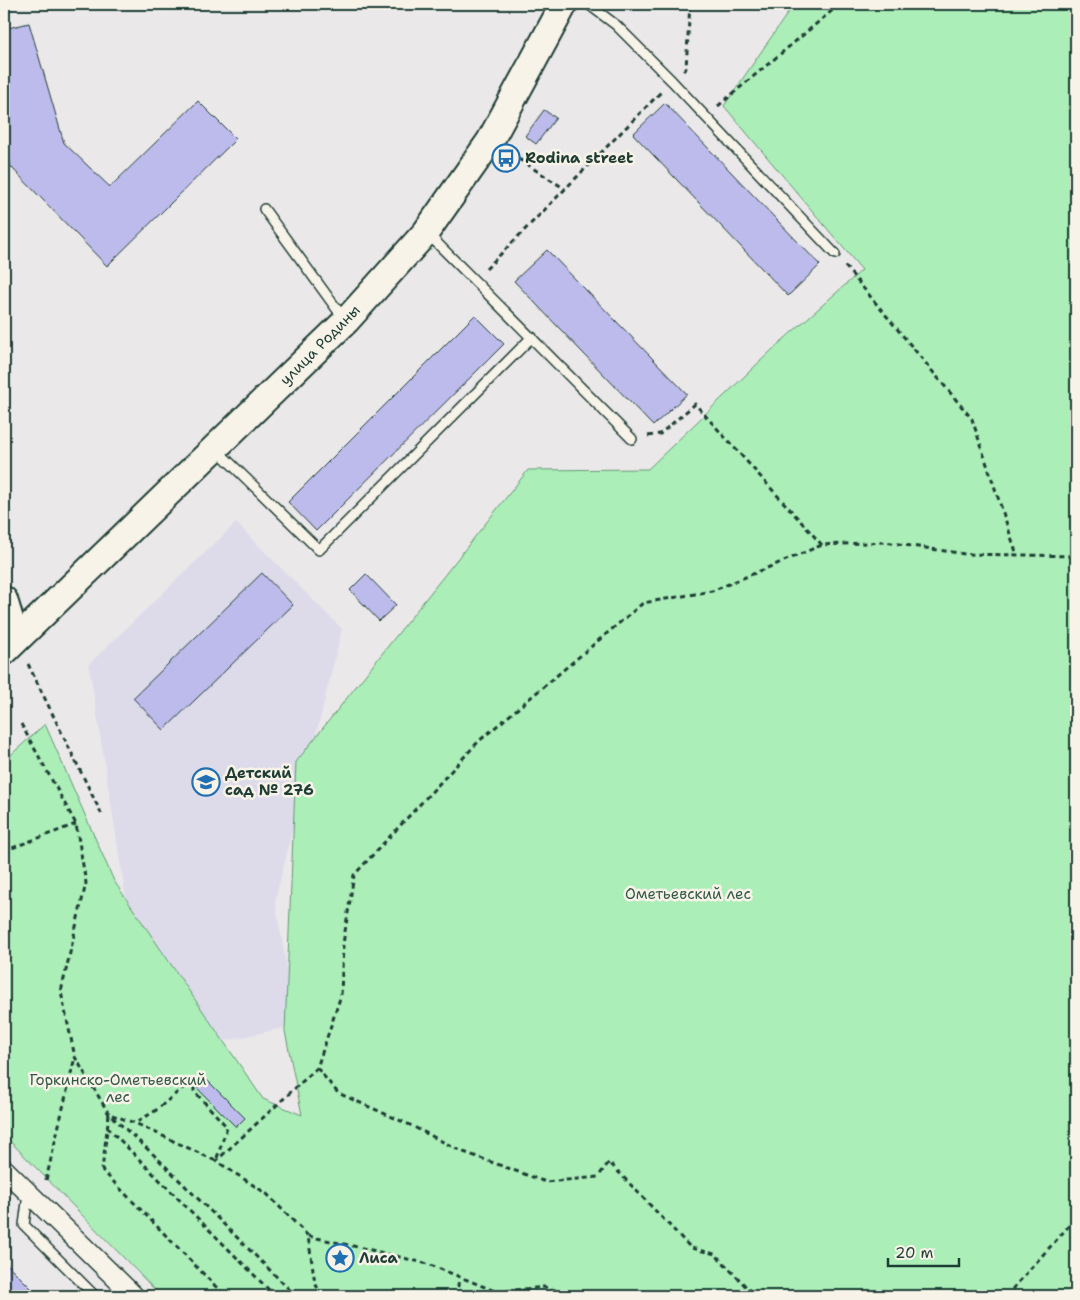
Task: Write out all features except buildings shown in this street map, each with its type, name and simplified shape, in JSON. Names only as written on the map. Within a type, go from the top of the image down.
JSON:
[{"type":"street","name":"улица Родины","points":[[10,645],[346,321],[426,232],[490,141],[564,4]]},
{"type":"street","points":[[4,600],[10,645]]},
{"type":"street","points":[[4,1168],[28,1194],[134,1296]]},
{"type":"lane","points":[[588,4],[616,25],[672,81],[835,254]]},
{"type":"lane","points":[[264,210],[346,321]]},
{"type":"lane","points":[[426,232],[632,439]]},
{"type":"lane","points":[[214,447],[319,550],[532,337]]},
{"type":"lane","points":[[28,1194],[24,1225],[95,1296]]},
{"type":"path","points":[[474,280],[686,68],[690,4]]},
{"type":"path","points":[[706,116],[840,4]]},
{"type":"path","points":[[490,141],[565,189]]},
{"type":"path","points":[[835,254],[972,419],[1017,555]]},
{"type":"path","points":[[632,439],[660,434],[695,404],[822,545]]},
{"type":"path","points":[[216,1161],[317,1068],[342,995],[343,944],[354,874],[478,741],[643,603],[712,591],[822,545],[884,542],[965,554],[1076,556]]},
{"type":"path","points":[[10,645],[102,815]]},
{"type":"path","points":[[21,724],[76,824],[86,883],[61,992],[75,1057],[109,1114],[154,1154],[296,1296]]},
{"type":"path","points":[[4,851],[76,824]]},
{"type":"path","points":[[28,1194],[45,1182],[75,1057]]},
{"type":"path","points":[[317,1068],[338,1093],[408,1124],[461,1151],[546,1182],[598,1177],[609,1162],[691,1248],[715,1254],[755,1296]]},
{"type":"path","points":[[135,1123],[155,1111],[190,1082],[194,1085],[194,1091],[227,1127],[216,1161]]},
{"type":"path","points":[[109,1114],[135,1123],[216,1161],[267,1194],[308,1236],[428,1264],[497,1292],[544,1288],[566,1293],[568,1296]]},
{"type":"path","points":[[109,1114],[102,1170],[226,1296]]},
{"type":"path","points":[[107,1127],[275,1296]]},
{"type":"path","points":[[1006,1296],[1076,1218]]},
{"type":"path","points":[[308,1236],[315,1283],[322,1296]]},
{"type":"path","points":[[457,1296],[459,1276]]},
{"type":"path","points":[[522,1289],[524,1296]]},
{"type":"shaded area","name":"Детский сад № 276","points":[[236,523],[342,629],[275,901],[297,1025],[151,1057],[89,664]]},
{"type":"green space","name":"Ометьевский лес","points":[[794,4],[1076,4],[1076,1296],[161,1296],[4,1135],[4,761],[45,724],[114,881],[263,1099],[302,1115],[285,1031],[296,762],[528,470],[648,469],[774,348],[862,270],[724,106]]},
{"type":"place","name":"Rodina street","points":[[506,158]]},
{"type":"place","name":"Детский сад № 276","points":[[206,782]]},
{"type":"place","name":"Лиса","points":[[340,1258]]},
{"type":"park label","name":"Горкинско-Ометьевский лес","points":[[118,1088]]}]
